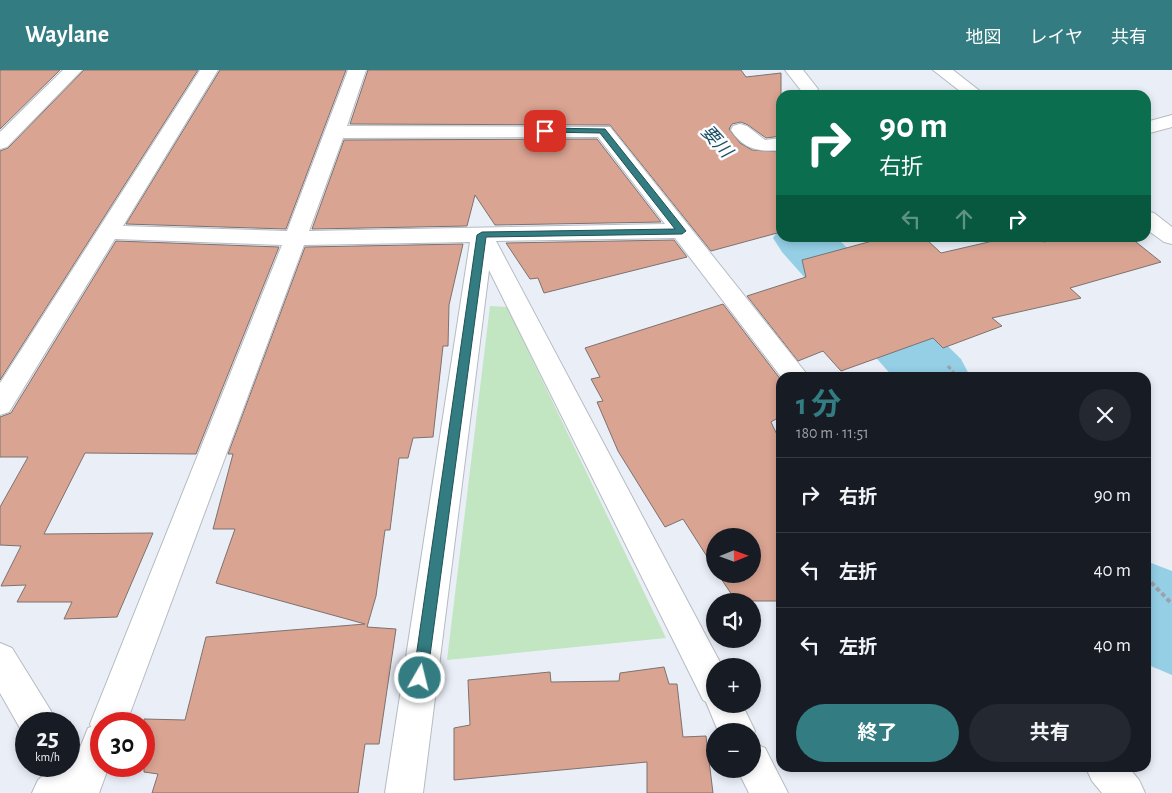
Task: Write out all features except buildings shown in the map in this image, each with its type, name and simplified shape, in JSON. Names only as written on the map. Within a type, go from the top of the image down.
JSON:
[{"type":"street","points":[[0,143],[73,70]]},
{"type":"street","points":[[0,405],[209,70]]},
{"type":"street","points":[[113,712],[296,238],[358,70]]},
{"type":"street","points":[[794,70],[809,89]]},
{"type":"street","points":[[942,70],[969,90]]},
{"type":"street","points":[[1151,127],[1172,121]]},
{"type":"street","points":[[740,130],[761,146],[776,144]]},
{"type":"street","points":[[336,132],[603,131],[792,372]]},
{"type":"street","points":[[1151,222],[1172,237]]},
{"type":"street","points":[[108,232],[296,238],[682,231]]},
{"type":"street","points":[[482,235],[706,671]]},
{"type":"street","points":[[404,793],[482,235]]},
{"type":"street","points":[[0,660],[31,712]]},
{"type":"street","points":[[69,785],[90,756]]},
{"type":"street","points":[[1109,772],[1126,793]]},
{"type":"street","points":[[761,778],[769,793]]},
{"type":"path","points":[[948,366],[953,372]]},
{"type":"path","points":[[1151,582],[1172,604]]},
{"type":"green space","points":[[490,306],[507,307],[666,638],[447,660]]},
{"type":"waterway","name":"要川","points":[[650,70],[776,209]]},
{"type":"waterway","name":"要川","points":[[807,242],[930,372]]},
{"type":"waterway","name":"要川","points":[[1151,608],[1172,631]]},
{"type":"route","points":[[420,678],[482,235],[682,231],[603,131],[545,131]]}]
